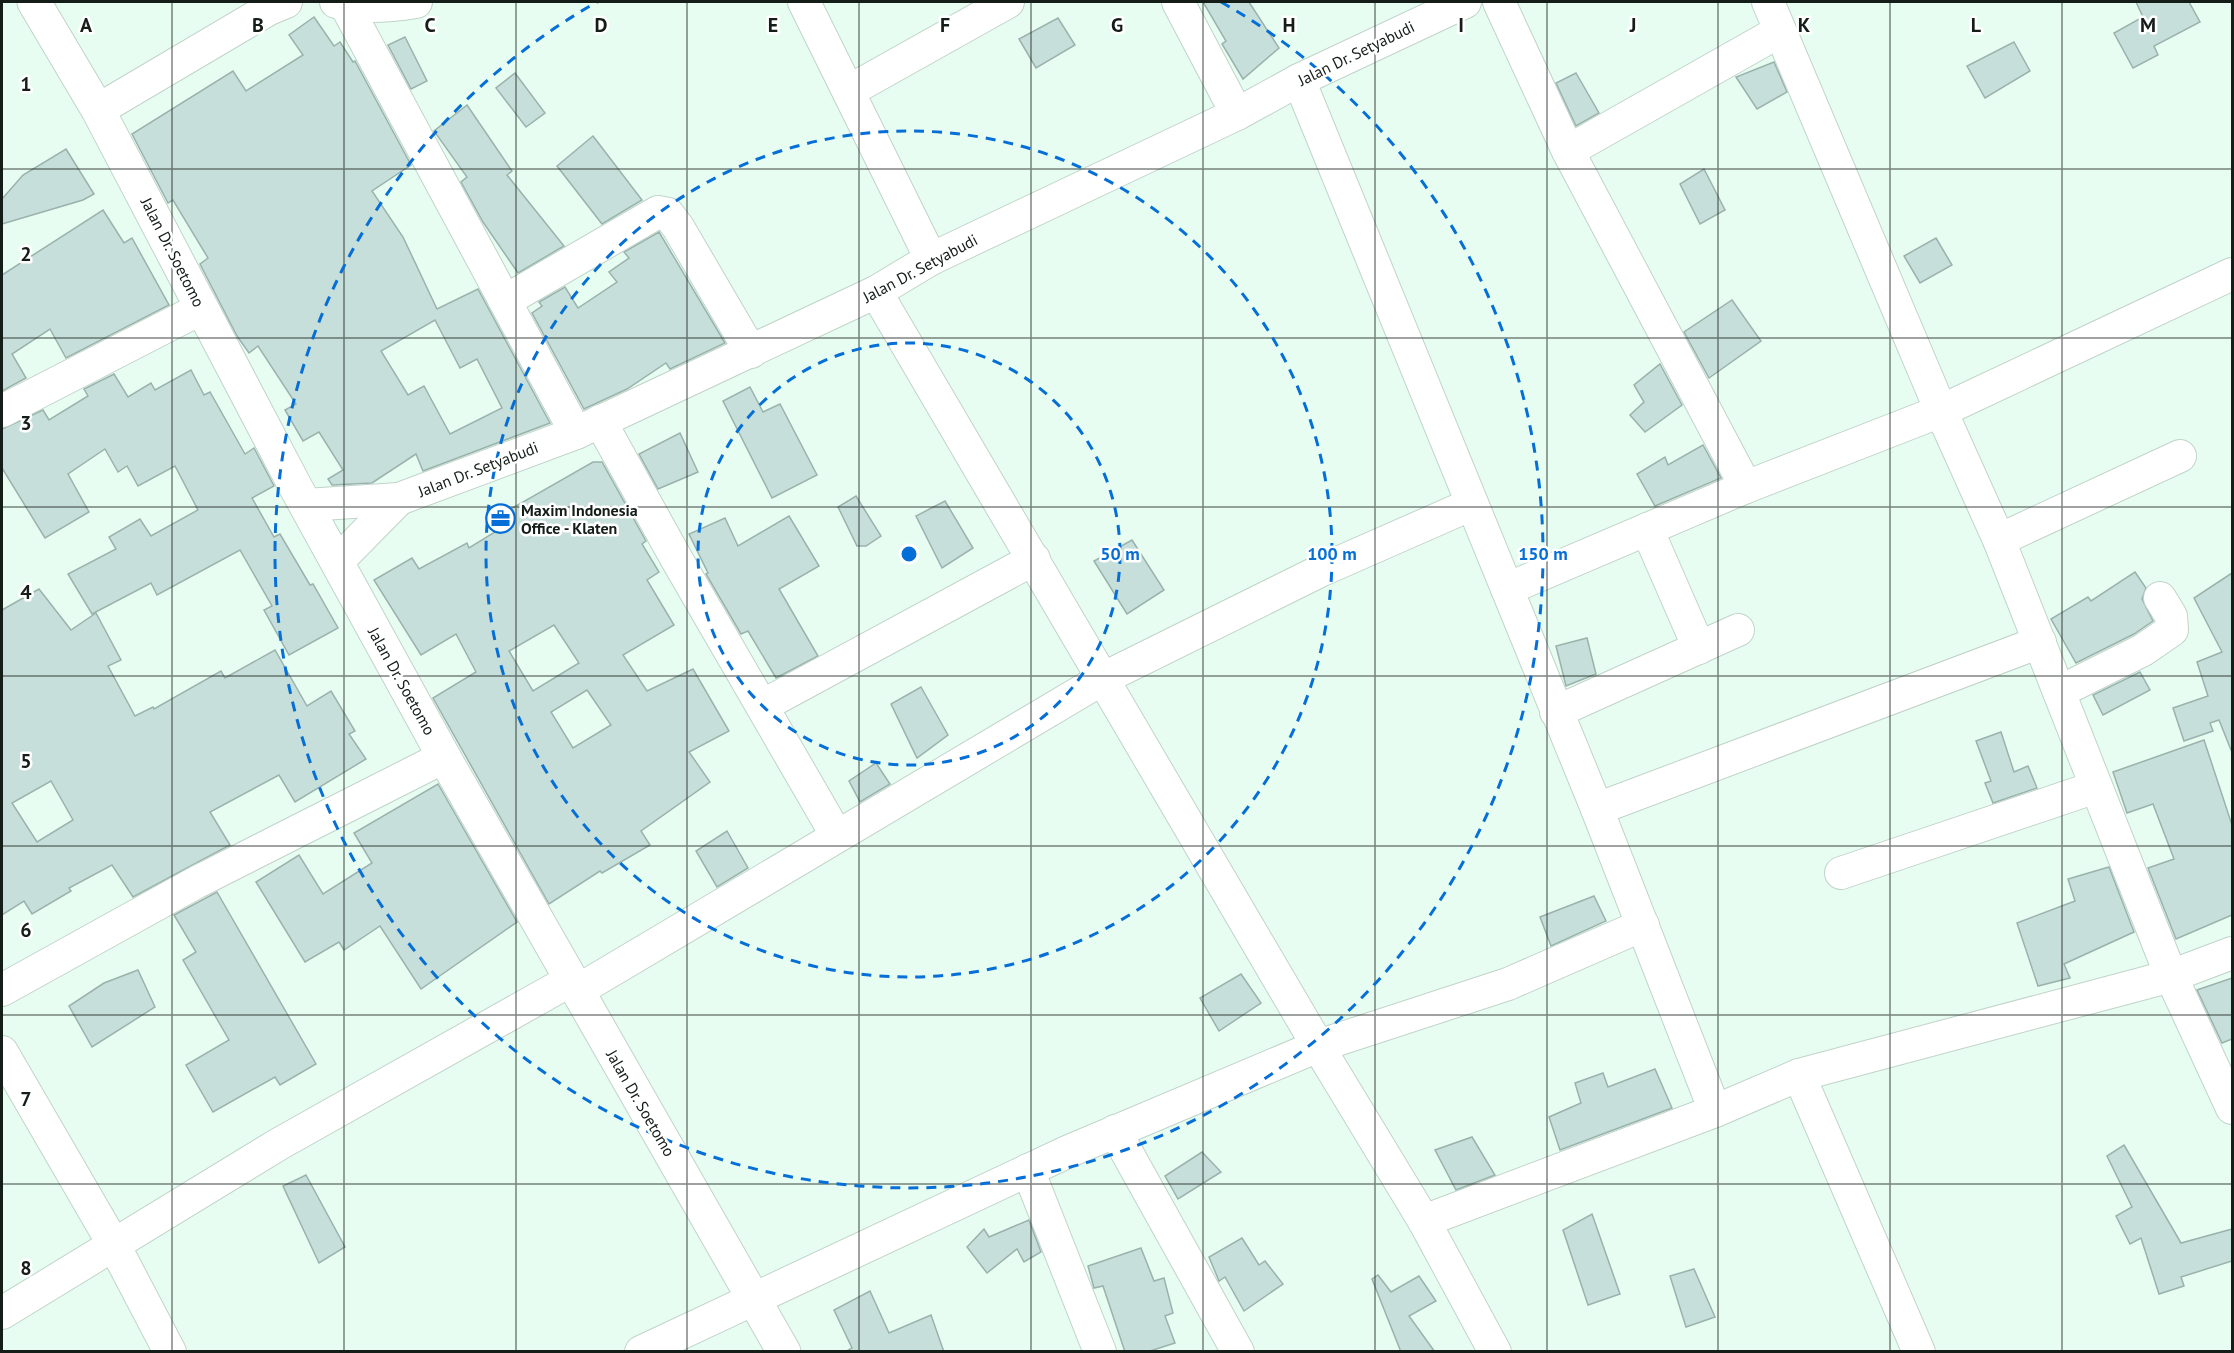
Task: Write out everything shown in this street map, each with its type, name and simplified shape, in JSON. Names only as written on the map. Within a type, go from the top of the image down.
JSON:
[{"type":"street","name":"Jalan Dr. Soetomo","points":[[34,2],[98,110],[306,505],[444,757],[756,1299],[784,1352]]},
{"type":"street","points":[[98,110],[268,9],[285,2]]},
{"type":"street","points":[[340,3],[394,5],[416,2]]},
{"type":"street","points":[[804,2],[931,259]]},
{"type":"street","points":[[849,91],[1008,2]]},
{"type":"street","points":[[1178,2],[1237,114]]},
{"type":"street","points":[[1499,2],[1568,151],[1746,487]]},
{"type":"street","points":[[1768,2],[1941,411],[1999,540],[2171,976],[2232,1108]]},
{"type":"street","points":[[340,3],[505,301],[588,427],[762,706],[837,836]]},
{"type":"street","name":"Jalan Dr. Setyabudi","points":[[306,505],[399,499],[588,427],[876,292],[931,259],[1237,114],[1448,5]]},
{"type":"street","points":[[1568,151],[1780,31]]},
{"type":"street","points":[[1299,80],[1556,712],[1598,809],[1715,1111]]},
{"type":"street","points":[[505,301],[657,212],[668,214],[678,227],[751,352]]},
{"type":"street","points":[[1507,589],[1746,487],[1941,411],[2232,274]]},
{"type":"street","points":[[876,292],[1318,1046],[1424,1221],[1495,1352]]},
{"type":"street","points":[[2,411],[202,308]]},
{"type":"street","points":[[1999,540],[2180,456]]},
{"type":"street","name":"Jalan Dr. Setyabudi","points":[[337,562],[399,499]]},
{"type":"street","points":[[2,1313],[279,1144],[574,986],[837,836],[1104,678],[1322,570],[1472,504]]},
{"type":"street","points":[[1647,529],[1699,648]]},
{"type":"street","points":[[762,706],[1034,559]]},
{"type":"street","points":[[2059,692],[2144,650],[2167,635],[2172,630],[2171,616],[2160,598]]},
{"type":"street","points":[[1556,712],[1738,630]]},
{"type":"street","points":[[1598,809],[2040,642]]},
{"type":"street","points":[[2,990],[196,882],[444,757]]},
{"type":"street","points":[[1841,873],[2096,787]]},
{"type":"street","points":[[641,1352],[1115,1131],[1318,1046],[1508,984],[1642,925]]},
{"type":"street","points":[[1424,1221],[1715,1111],[1799,1075],[2171,976],[2232,953]]},
{"type":"street","points":[[2,1052],[114,1245],[170,1352]]},
{"type":"street","points":[[1799,1075],[1919,1352]]},
{"type":"street","points":[[1115,1131],[1238,1352]]},
{"type":"street","points":[[1028,1170],[1100,1352]]},
{"type":"building","points":[[1203,2],[1249,2],[1279,48],[1243,79],[1222,44],[1226,41]]},
{"type":"building","points":[[2136,2],[2189,2],[2200,22],[2154,46],[2158,55],[2133,68],[2114,33],[2143,17]]},
{"type":"building","points":[[314,17],[334,46],[340,42],[353,62],[355,61],[411,165],[372,191],[403,237],[437,309],[478,289],[550,423],[423,471],[416,454],[372,483],[332,485],[328,479],[343,470],[319,432],[303,441],[285,410],[296,404],[258,346],[249,353],[237,336],[200,264],[208,258],[173,200],[168,203],[132,134],[233,71],[246,91],[303,55],[289,35]],"holes":[[[435,320],[460,368],[477,359],[502,408],[450,434],[424,386],[408,395],[381,351]]]},
{"type":"building","points":[[1058,18],[1075,45],[1036,68],[1019,39]]},
{"type":"building","points":[[405,37],[427,81],[411,89],[388,45]]},
{"type":"building","points":[[2014,42],[2030,71],[1985,98],[1967,66]]},
{"type":"building","points":[[1774,62],[1787,92],[1757,109],[1736,77]]},
{"type":"building","points":[[515,73],[545,113],[526,127],[496,88]]},
{"type":"building","points":[[1576,73],[1599,113],[1576,126],[1556,83]]},
{"type":"building","points":[[467,105],[512,171],[507,175],[564,246],[518,273],[483,222],[461,182],[467,177],[434,131]]},
{"type":"building","points":[[593,136],[642,200],[602,224],[557,166]]},
{"type":"building","points":[[66,149],[94,194],[83,200],[2,224],[2,199],[23,175]]},
{"type":"building","points":[[1704,169],[1725,210],[1700,224],[1680,184]]},
{"type":"building","points":[[103,210],[124,243],[132,238],[169,305],[66,358],[50,329],[12,354],[26,378],[2,391],[2,275]]},
{"type":"building","points":[[659,232],[725,343],[670,369],[666,363],[627,389],[584,409],[532,313],[542,306],[539,302],[565,287],[578,308],[617,282],[609,272],[629,258],[624,252]]},
{"type":"building","points":[[1936,238],[1952,265],[1920,283],[1904,256]]},
{"type":"building","points":[[1732,300],[1761,341],[1709,378],[1684,332]]},
{"type":"building","points":[[1660,364],[1682,405],[1645,432],[1630,415],[1644,402],[1634,385]]},
{"type":"building","points":[[191,370],[204,395],[210,392],[245,454],[254,448],[274,486],[252,498],[274,537],[280,534],[310,585],[313,584],[338,628],[289,655],[264,610],[272,606],[240,550],[157,595],[151,583],[92,614],[68,574],[116,549],[109,537],[140,519],[151,536],[198,510],[175,466],[138,486],[127,466],[118,472],[105,449],[68,474],[89,512],[45,538],[2,468],[2,429],[43,410],[49,420],[88,396],[84,389],[114,374],[128,397],[151,383],[155,390]]},
{"type":"building","points":[[750,387],[763,412],[780,404],[817,475],[772,498],[723,401]]},
{"type":"building","points":[[680,433],[698,472],[658,489],[639,454]]},
{"type":"building","points":[[1703,445],[1721,478],[1655,506],[1637,474],[1665,457],[1668,465]]},
{"type":"building","points":[[593,462],[602,462],[646,541],[642,544],[659,572],[647,580],[674,625],[623,655],[647,691],[693,669],[729,731],[689,752],[710,782],[641,831],[650,845],[602,873],[600,871],[549,904],[433,698],[476,672],[456,634],[421,655],[374,580],[412,558],[419,569],[467,543],[469,548],[508,524],[502,514]],"holes":[[[554,625],[579,663],[533,691],[509,651]],[[587,690],[611,725],[573,748],[551,712]]]},
{"type":"building","points":[[856,496],[881,536],[866,546],[857,546],[838,507]]},
{"type":"building","points":[[945,501],[973,548],[942,568],[916,516]]},
{"type":"building","points":[[789,516],[819,566],[779,589],[818,656],[776,678],[748,631],[741,634],[706,574],[708,573],[689,534],[725,518],[738,546]]},
{"type":"building","points":[[1132,540],[1164,590],[1127,614],[1094,561]]},
{"type":"building","points":[[2135,572],[2146,588],[2142,599],[2153,621],[2134,634],[2076,663],[2051,619],[2088,597],[2091,601]]},
{"type":"building","points":[[2232,573],[2231,750],[2219,720],[2210,723],[2213,731],[2184,741],[2173,708],[2208,696],[2197,662],[2222,652],[2194,598]]},
{"type":"building","points":[[39,589],[71,630],[96,613],[121,660],[108,666],[135,716],[153,707],[154,709],[221,671],[225,678],[275,650],[307,706],[331,691],[355,731],[349,734],[366,759],[295,802],[279,775],[210,812],[230,845],[133,897],[112,865],[69,888],[71,891],[32,914],[24,901],[2,915],[2,610]],"holes":[[[51,781],[73,820],[37,842],[12,803]]]},
{"type":"building","points":[[1587,638],[1596,674],[1566,686],[1556,646]]},
{"type":"building","points":[[2140,672],[2150,690],[2103,715],[2093,695]]},
{"type":"building","points":[[921,687],[948,735],[917,758],[891,704]]},
{"type":"building","points":[[2001,732],[2014,772],[2028,766],[2037,788],[1993,803],[1985,783],[1991,781],[1976,741]]},
{"type":"building","points":[[2204,740],[2232,825],[2232,915],[2176,939],[2148,868],[2174,859],[2153,804],[2127,813],[2113,772]]},
{"type":"building","points":[[876,763],[890,784],[860,802],[849,781]]},
{"type":"building","points":[[438,784],[517,922],[421,989],[380,926],[344,950],[339,942],[305,962],[256,882],[299,855],[323,894],[372,863],[354,833]]},
{"type":"building","points":[[727,831],[748,868],[717,887],[696,851]]},
{"type":"building","points":[[2109,867],[2134,932],[2064,964],[2070,978],[2038,986],[2017,923],[2075,901],[2068,879]]},
{"type":"building","points":[[217,892],[316,1064],[280,1085],[275,1077],[213,1112],[186,1065],[229,1040],[183,960],[196,952],[174,915]]},
{"type":"building","points":[[1594,896],[1606,921],[1551,946],[1540,917]]},
{"type":"building","points":[[138,970],[155,1007],[92,1047],[69,1006],[104,983]]},
{"type":"building","points":[[1241,974],[1261,1003],[1219,1031],[1200,998]]},
{"type":"building","points":[[2232,978],[2232,1039],[2222,1043],[2197,990]]},
{"type":"building","points":[[1655,1069],[1672,1108],[1560,1150],[1549,1117],[1581,1103],[1575,1083],[1603,1073],[1608,1087]]},
{"type":"building","points":[[1472,1137],[1495,1175],[1456,1190],[1435,1150]]},
{"type":"building","points":[[2124,1145],[2181,1243],[2232,1229],[2232,1261],[2181,1277],[2184,1286],[2159,1294],[2141,1238],[2130,1244],[2116,1216],[2132,1207],[2107,1156]]},
{"type":"building","points":[[1202,1152],[1221,1172],[1178,1199],[1165,1176]]},
{"type":"building","points":[[306,1175],[345,1247],[319,1263],[283,1186]]},
{"type":"building","points":[[1592,1214],[1620,1294],[1588,1305],[1563,1230]]},
{"type":"building","points":[[1029,1220],[1041,1252],[1024,1262],[1017,1249],[987,1273],[967,1247],[984,1229],[989,1237]]},
{"type":"building","points":[[1242,1238],[1259,1265],[1265,1261],[1283,1284],[1244,1311],[1225,1277],[1219,1281],[1209,1257]]},
{"type":"building","points":[[1141,1248],[1154,1281],[1164,1278],[1173,1313],[1165,1316],[1175,1343],[1147,1352],[1125,1352],[1103,1286],[1094,1288],[1088,1266]]},
{"type":"building","points":[[1694,1269],[1715,1317],[1686,1327],[1670,1276]]},
{"type":"building","points":[[1378,1275],[1391,1292],[1419,1276],[1436,1301],[1409,1316],[1435,1352],[1401,1352],[1372,1279]]},
{"type":"building","points":[[870,1291],[889,1333],[931,1315],[944,1352],[845,1352],[852,1348],[834,1310]]},
{"type":"place","name":"Maxim Indonesia Office - Klaten","points":[[500,519]]}]
